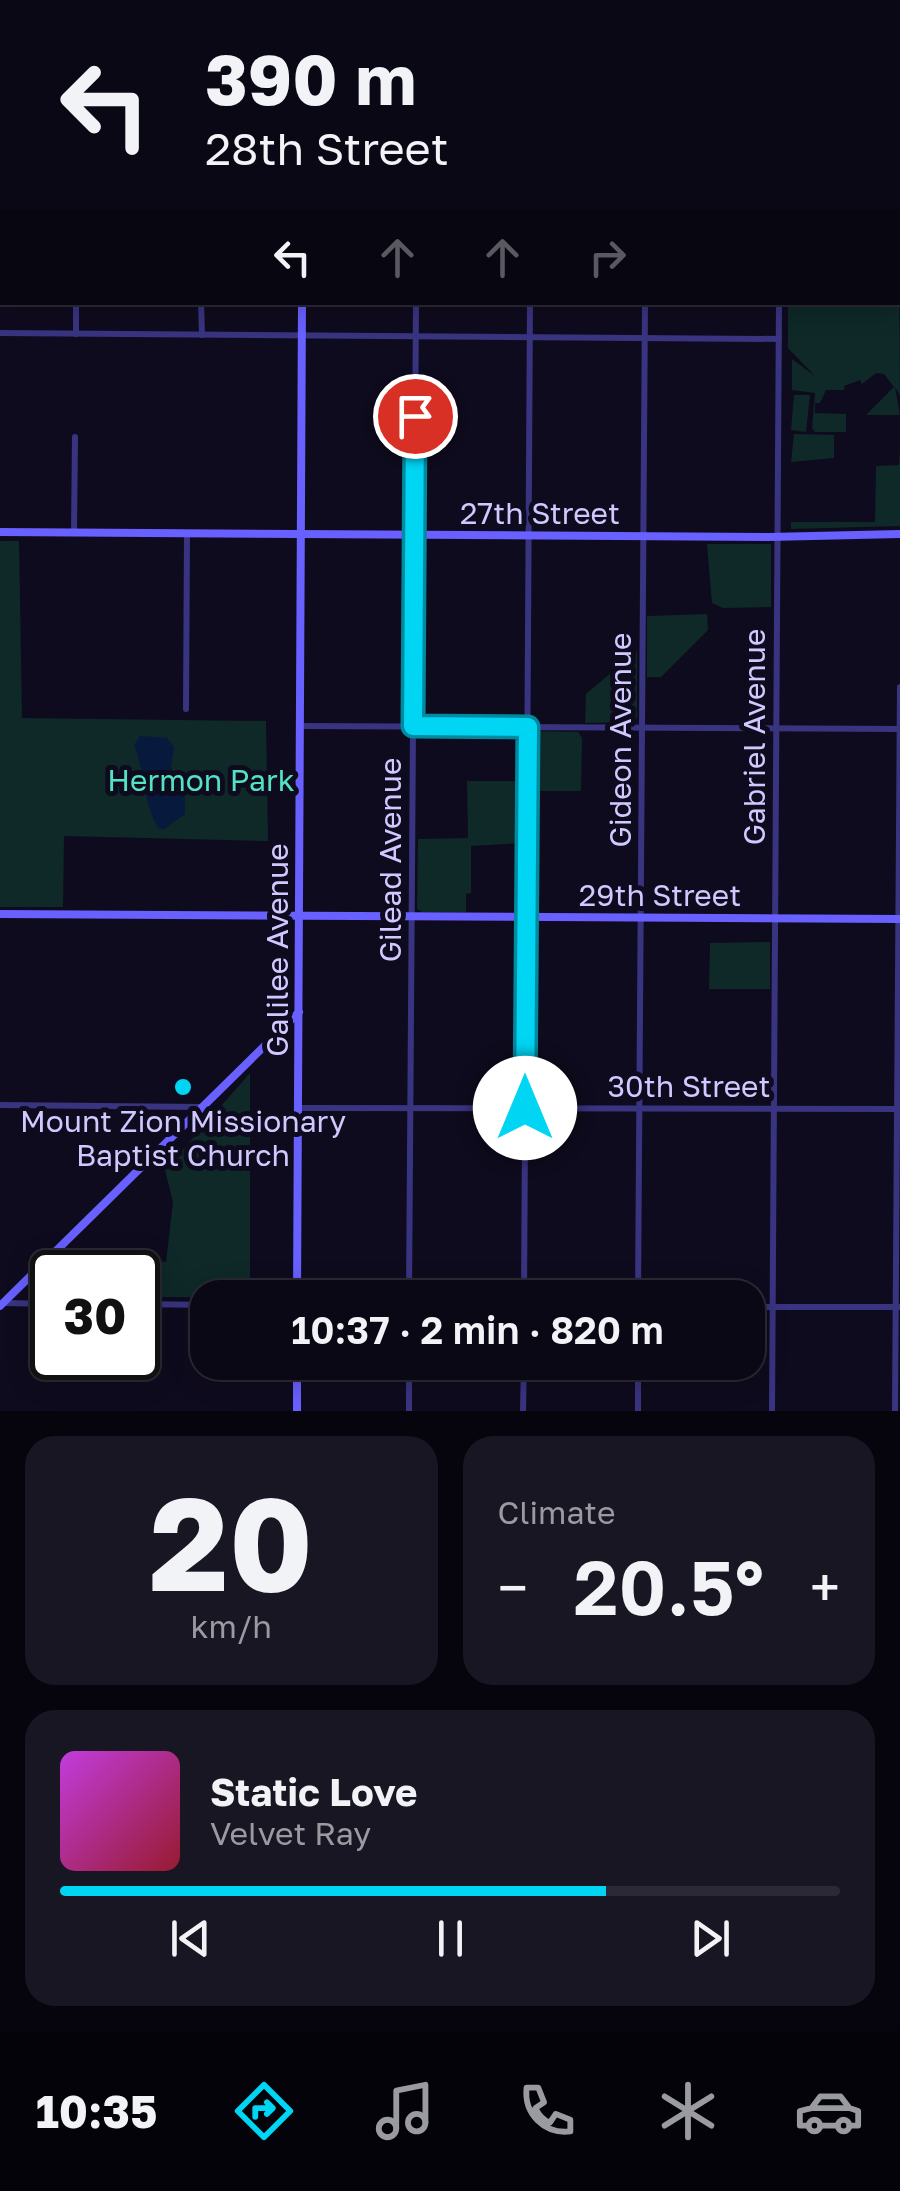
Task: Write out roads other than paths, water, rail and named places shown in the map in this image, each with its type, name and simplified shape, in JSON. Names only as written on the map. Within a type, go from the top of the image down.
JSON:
[{"type":"street","points":[[76,305],[76,334]]},
{"type":"street","points":[[202,305],[202,335]]},
{"type":"street","name":"Galilee Avenue","points":[[297,1280],[302,305]]},
{"type":"street","name":"Gilead Avenue","points":[[410,1280],[416,305]]},
{"type":"street","points":[[524,1280],[530,305]]},
{"type":"street","name":"Gideon Avenue","points":[[638,1280],[645,305]]},
{"type":"street","name":"Gabriel Avenue","points":[[772,1411],[779,305]]},
{"type":"street","points":[[0,333],[778,339]]},
{"type":"street","points":[[74,532],[75,437]]},
{"type":"street","name":"27th Street","points":[[0,532],[644,537],[900,534]]},
{"type":"street","points":[[186,533],[186,709]]},
{"type":"street","points":[[895,1411],[900,686]]},
{"type":"street","points":[[300,726],[900,729]]},
{"type":"street","name":"29th Street","points":[[0,914],[899,919]]},
{"type":"street","points":[[1,1304],[299,1012]]},
{"type":"street","points":[[0,1105],[202,1107]]},
{"type":"street","name":"30th Street","points":[[298,1108],[898,1109]]},
{"type":"street","points":[[1,1304],[30,1304]]},
{"type":"street","points":[[160,1304],[190,1305]]},
{"type":"street","points":[[765,1307],[898,1307]]},
{"type":"street","points":[[297,1380],[297,1411]]},
{"type":"street","points":[[409,1380],[409,1411]]},
{"type":"street","points":[[523,1411],[524,1380]]},
{"type":"street","points":[[638,1380],[638,1411]]},
{"type":"water","points":[[140,736],[167,738],[174,747],[171,767],[185,797],[185,814],[164,829],[158,828],[147,797],[134,745]]},
{"type":"place","name":"Mount Zion Missionary Baptist Church","points":[[183,1087]]},
{"type":"park label","name":"Hermon Park","points":[[201,780]]}]
